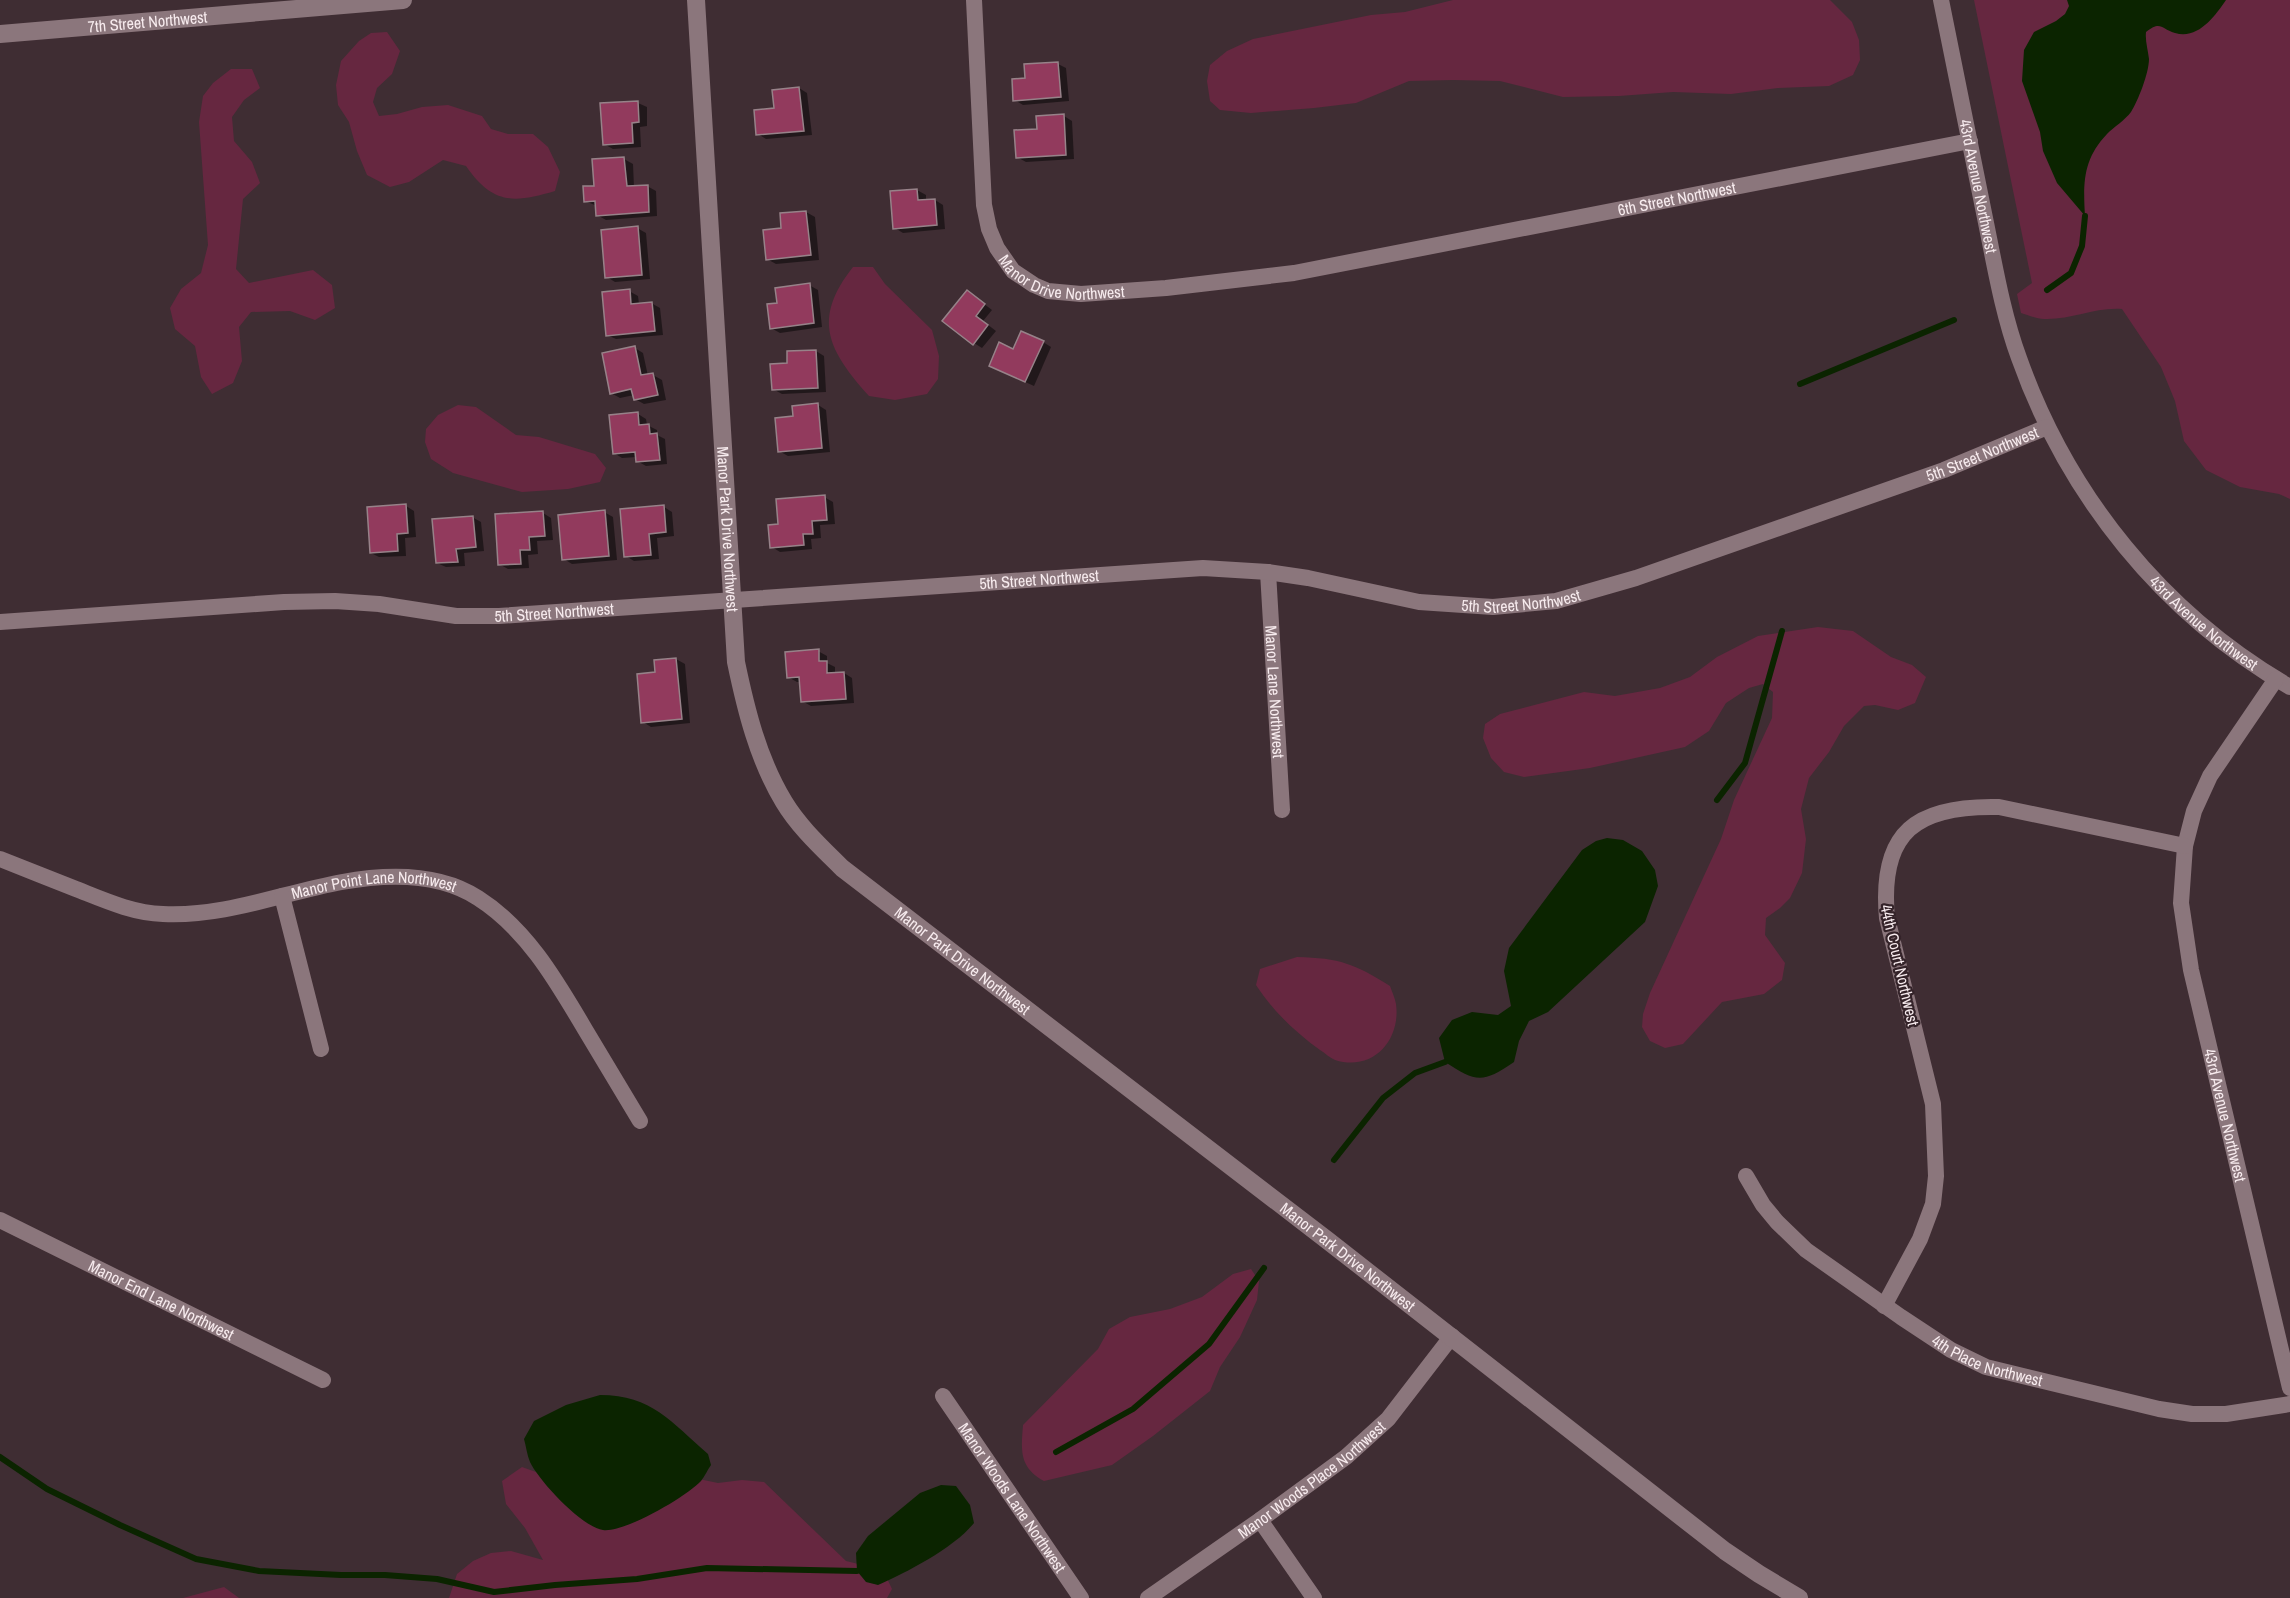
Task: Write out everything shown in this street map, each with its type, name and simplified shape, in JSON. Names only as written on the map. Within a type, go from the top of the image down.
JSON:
[{"type":"street","name":"7th Street Northwest","points":[[0,34],[403,0]]},
{"type":"street","name":"Manor Park Drive Northwest","points":[[696,0],[736,662],[744,699],[768,770],[784,803],[835,861],[1452,1336],[1725,1551],[1799,1598]]},
{"type":"street","name":"Manor Drive Northwest","points":[[974,0],[984,205],[989,229],[1005,262],[1013,271],[1034,285],[1048,291],[1081,294],[1166,288],[1294,273],[1384,257]]},
{"type":"street","name":"43rd Avenue Northwest","points":[[1941,0],[2005,308],[2018,357],[2047,427],[2091,502],[2132,556],[2165,592],[2187,613],[2230,647],[2283,683],[2210,776],[2194,811],[2185,846],[2181,903],[2191,970],[2290,1388]]},
{"type":"street","name":"6th Street Northwest","points":[[1384,257],[1970,141]]},
{"type":"street","name":"5th Street Northwest","points":[[0,622],[284,602],[357,602],[456,616],[499,616],[732,602],[1203,568],[1268,572],[1308,578],[1419,602],[1493,607],[1556,600],[1636,578],[1944,470],[2047,427]]},
{"type":"street","name":"Manor Lane Northwest","points":[[1268,572],[1282,810]]},
{"type":"street","name":"44th Court Northwest","points":[[1884,1306],[1920,1239],[1933,1204],[1936,1176],[1933,1104],[1887,918],[1884,892],[1887,869],[1895,846],[1908,830],[1926,818],[1946,810],[1970,806],[2000,807],[2185,846]]},
{"type":"street","name":"Manor Point Lane Northwest","points":[[0,860],[131,910],[162,914],[194,914],[228,910],[340,882],[382,876],[419,877],[447,884],[477,896],[501,915],[534,951],[561,989],[640,1121]]},
{"type":"street","points":[[282,896],[321,1049]]},
{"type":"street","name":"4th Place Northwest","points":[[1746,1176],[1763,1205],[1806,1250],[1884,1306],[1951,1350],[1986,1366],[2159,1409],[2192,1414],[2226,1414],[2290,1404]]},
{"type":"street","name":"Manor End Lane Northwest","points":[[0,1220],[323,1380]]},
{"type":"street","name":"Manor Woods Place Northwest","points":[[1148,1598],[1260,1520],[1346,1457],[1374,1433],[1410,1393],[1452,1336]]},
{"type":"street","name":"Manor Woods Lane Northwest","points":[[943,1396],[1081,1598]]},
{"type":"street","points":[[1260,1520],[1314,1598]]},
{"type":"shaded area","points":[[1453,0],[1830,0],[1852,22],[1859,40],[1860,60],[1853,75],[1829,86],[1778,88],[1731,94],[1673,92],[1563,97],[1500,81],[1453,80],[1409,81],[1356,103],[1314,108],[1251,113],[1220,110],[1210,101],[1207,81],[1210,65],[1227,51],[1253,39],[1371,15],[1405,12]]},
{"type":"shaded area","points":[[1974,0],[2290,0],[2290,499],[2279,494],[2240,487],[2206,470],[2184,441],[2175,401],[2161,367],[2122,309],[2102,310],[2054,319],[2038,318],[2021,313],[2017,294],[2032,283]]},
{"type":"shaded area","points":[[2067,0],[2226,0],[2205,25],[2191,33],[2175,33],[2161,26],[2151,28],[2146,32],[2149,65],[2145,79],[2131,112],[2099,143],[2089,162],[2084,193],[2085,216],[2057,183],[2043,151],[2040,132],[2022,81],[2024,50],[2034,32],[2065,14],[2069,6]]},
{"type":"shaded area","points":[[387,32],[400,51],[392,74],[377,88],[373,102],[379,116],[422,107],[448,105],[482,116],[491,129],[508,134],[533,134],[548,147],[560,172],[555,191],[528,198],[505,198],[486,188],[466,166],[443,160],[409,182],[390,187],[367,175],[349,122],[338,105],[336,85],[341,61],[359,41],[371,33]]},
{"type":"shaded area","points":[[231,69],[252,69],[260,88],[244,100],[232,117],[234,141],[252,162],[260,183],[243,199],[236,269],[249,283],[313,270],[332,285],[335,308],[315,320],[290,311],[251,312],[239,327],[242,361],[233,383],[212,394],[201,377],[195,346],[175,329],[170,308],[181,289],[201,273],[208,245],[199,122],[203,96],[213,83]]},
{"type":"shaded area","points":[[853,267],[873,267],[885,284],[932,330],[939,356],[938,379],[927,394],[895,400],[869,396],[855,380],[835,349],[830,334],[829,319],[832,303]]},
{"type":"shaded area","points":[[458,405],[476,407],[516,435],[539,437],[595,454],[606,468],[600,482],[568,489],[522,492],[453,473],[431,459],[425,442],[426,429],[438,415]]},
{"type":"shaded area","points":[[1818,627],[1853,631],[1891,657],[1912,665],[1926,677],[1915,703],[1898,710],[1875,705],[1864,706],[1844,726],[1829,752],[1809,778],[1801,809],[1806,839],[1802,873],[1790,898],[1766,918],[1765,935],[1785,963],[1782,980],[1764,994],[1722,1002],[1683,1044],[1665,1048],[1650,1041],[1642,1027],[1643,1014],[1650,993],[1721,839],[1734,800],[1772,718],[1773,692],[1763,684],[1749,688],[1726,703],[1709,731],[1685,747],[1590,768],[1524,777],[1504,772],[1491,758],[1483,738],[1485,724],[1500,714],[1584,692],[1615,696],[1660,688],[1690,677],[1717,657],[1758,636]]},
{"type":"shaded area","points":[[1607,838],[1623,840],[1642,851],[1655,870],[1658,886],[1645,922],[1548,1012],[1529,1021],[1519,1041],[1514,1062],[1494,1074],[1479,1078],[1464,1074],[1445,1062],[1439,1038],[1452,1020],[1472,1012],[1498,1015],[1511,1006],[1504,971],[1509,948],[1582,850],[1596,841]]},
{"type":"shaded area","points":[[1297,957],[1325,959],[1357,967],[1390,986],[1396,1004],[1396,1017],[1394,1030],[1382,1050],[1361,1061],[1349,1063],[1335,1060],[1302,1036],[1277,1012],[1256,985],[1260,969]]},
{"type":"shaded area","points":[[1251,1269],[1259,1281],[1257,1300],[1240,1337],[1220,1367],[1210,1391],[1112,1465],[1044,1481],[1030,1470],[1023,1458],[1023,1425],[1098,1349],[1109,1329],[1130,1317],[1170,1309],[1202,1297],[1233,1274]]},
{"type":"shaded area","points":[[600,1395],[634,1400],[660,1412],[708,1454],[711,1465],[694,1488],[670,1504],[626,1526],[603,1530],[584,1521],[573,1512],[542,1480],[530,1462],[524,1439],[534,1421],[566,1405]]},
{"type":"shaded area","points":[[522,1467],[547,1476],[694,1478],[718,1483],[742,1480],[764,1482],[846,1561],[883,1570],[892,1589],[887,1598],[449,1598],[457,1574],[473,1561],[491,1553],[511,1551],[543,1560],[525,1528],[506,1504],[502,1481]]},
{"type":"shaded area","points":[[941,1485],[956,1486],[970,1505],[974,1523],[955,1541],[916,1566],[878,1585],[866,1582],[857,1571],[856,1553],[868,1536],[920,1493]]},
{"type":"shaded area","points":[[224,1587],[239,1598],[183,1598]]},
{"type":"building","points":[[1058,62],[1061,97],[1013,101],[1012,79],[1025,78],[1024,64]]},
{"type":"building","points":[[799,87],[804,131],[756,135],[754,110],[774,108],[772,90]]},
{"type":"building","points":[[638,101],[639,122],[632,123],[633,143],[603,145],[600,103]]},
{"type":"building","points":[[1064,114],[1066,155],[1016,158],[1014,130],[1037,129],[1036,116]]},
{"type":"building","points":[[624,157],[627,186],[648,185],[649,212],[596,216],[595,201],[584,202],[583,186],[594,186],[592,159]]},
{"type":"building","points":[[917,189],[918,200],[935,199],[937,225],[893,229],[890,191]]},
{"type":"building","points":[[806,211],[811,255],[766,260],[763,230],[781,228],[780,213]]},
{"type":"building","points":[[638,226],[642,275],[605,278],[601,230]]},
{"type":"building","points":[[810,283],[814,323],[770,329],[767,304],[777,303],[775,288]]},
{"type":"building","points":[[630,289],[631,304],[652,302],[655,331],[606,336],[602,292]]},
{"type":"building","points":[[967,290],[985,304],[976,316],[988,325],[973,345],[942,321]]},
{"type":"building","points":[[1021,331],[1044,341],[1025,382],[989,366],[999,342],[1013,349]]},
{"type":"building","points":[[635,346],[641,375],[653,373],[658,395],[634,400],[631,389],[610,394],[602,353]]},
{"type":"building","points":[[816,350],[818,388],[772,390],[770,364],[787,363],[787,351]]},
{"type":"building","points":[[818,403],[822,448],[778,452],[775,418],[793,416],[792,406]]},
{"type":"building","points":[[638,412],[639,425],[649,424],[650,434],[657,433],[660,460],[636,462],[635,452],[613,454],[609,415]]},
{"type":"building","points":[[825,495],[827,520],[812,521],[813,534],[803,534],[804,545],[770,548],[768,525],[778,524],[776,499]]},
{"type":"building","points":[[406,504],[408,533],[397,534],[398,551],[370,553],[367,507]]},
{"type":"building","points":[[664,505],[666,532],[649,534],[651,555],[624,557],[620,509]]},
{"type":"building","points":[[605,510],[609,556],[562,560],[558,515]]},
{"type":"building","points":[[543,511],[545,536],[529,537],[530,550],[520,550],[521,564],[498,565],[495,514]]},
{"type":"building","points":[[473,516],[476,547],[456,549],[458,562],[436,563],[432,519]]},
{"type":"building","points":[[819,649],[819,661],[827,661],[827,673],[844,672],[846,699],[801,702],[799,677],[787,678],[785,652]]},
{"type":"building","points":[[676,658],[682,719],[641,723],[637,674],[655,672],[654,660]]},
{"type":"waterway","points":[[2047,290],[2071,273],[2082,246],[2085,216]]},
{"type":"waterway","points":[[1800,384],[1954,320]]},
{"type":"waterway","points":[[1717,800],[1745,763],[1782,631]]},
{"type":"waterway","points":[[1334,1160],[1383,1098],[1415,1073],[1445,1062]]},
{"type":"waterway","points":[[1056,1452],[1133,1409],[1209,1344],[1264,1268]]},
{"type":"waterway","points":[[0,1457],[47,1489],[196,1559],[259,1571],[437,1579],[494,1592],[637,1579],[707,1568],[857,1571]]}]
